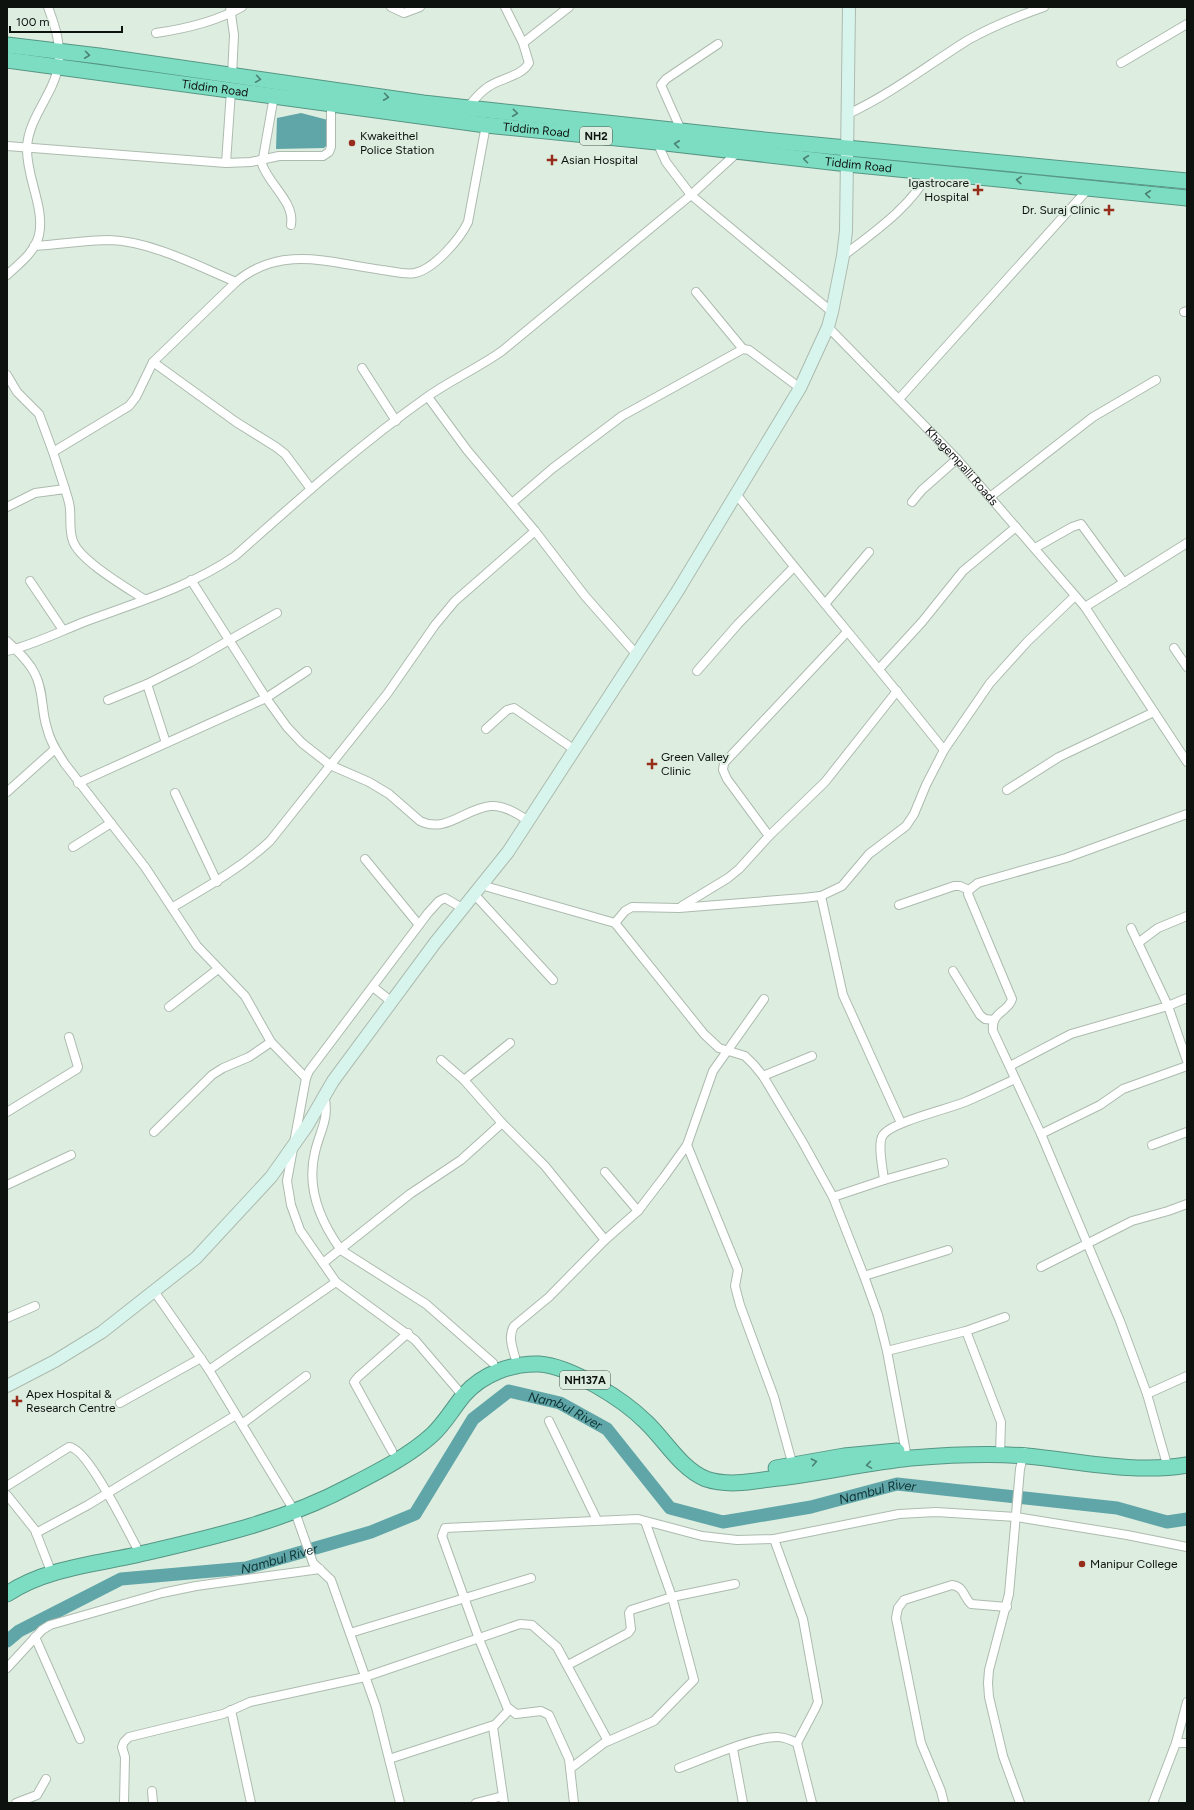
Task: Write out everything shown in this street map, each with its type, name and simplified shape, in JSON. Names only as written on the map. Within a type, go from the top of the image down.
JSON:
[{"type":"highway","name":"Tiddim Road","points":[[7,46],[59,51],[423,103],[848,148],[1187,181]]},
{"type":"highway","name":"Tiddim Road","points":[[7,60],[486,125],[657,142],[848,164],[1090,187],[1187,198]]},
{"type":"highway","name":"NH137A","points":[[7,1583],[136,1546],[292,1508],[392,1450],[429,1424],[483,1368],[515,1357],[532,1355],[554,1357],[574,1365],[613,1385],[641,1405],[689,1456],[714,1471],[745,1473],[793,1466],[844,1456],[1001,1451],[1022,1458],[1100,1464],[1187,1465]]},
{"type":"highway","name":"NH137A","points":[[7,1594],[50,1570],[205,1539],[350,1486],[422,1443],[437,1430],[460,1393],[507,1368],[533,1364],[552,1366],[569,1372],[616,1397],[646,1422],[691,1470],[706,1479],[740,1483],[799,1476],[907,1454]]},
{"type":"highway","name":"NH137A","points":[[1167,1464],[1187,1456]]},
{"type":"street","points":[[7,275],[22,261],[34,246],[38,236],[39,217],[27,151],[32,127],[58,66],[59,51],[57,33],[48,7]]},
{"type":"street","points":[[156,33],[174,30],[242,7]]},
{"type":"street","points":[[391,7],[404,13],[420,7]]},
{"type":"street","points":[[468,107],[487,87],[526,68],[529,63],[523,43],[505,7]]},
{"type":"street","points":[[523,43],[568,7]]},
{"type":"street","points":[[8,1383],[55,1361],[102,1332],[196,1258],[271,1177],[308,1126],[324,1095],[390,1000],[461,907],[508,852],[637,655],[737,495],[800,388],[828,327],[832,312],[843,256],[848,164],[850,7]]},
{"type":"street","points":[[848,114],[879,99],[970,39],[1009,19],[1041,7]]},
{"type":"street","points":[[230,10],[234,35],[232,76]]},
{"type":"street","points":[[1121,63],[1187,24]]},
{"type":"street","points":[[681,130],[662,90],[662,83],[718,44]]},
{"type":"street","points":[[226,163],[230,90]]},
{"type":"street","points":[[274,96],[262,160],[266,174],[290,210],[291,225]]},
{"type":"street","points":[[7,146],[27,151],[241,164],[279,156],[326,155],[331,147],[330,104]]},
{"type":"street","points":[[54,452],[129,406],[136,398],[153,362],[236,282],[251,271],[280,260],[337,261],[408,274],[421,271],[429,266],[461,236],[468,222],[486,125]]},
{"type":"street","points":[[657,142],[666,162],[691,195],[832,312]]},
{"type":"street","points":[[11,650],[192,580],[209,572],[235,556],[311,489],[369,441],[428,397],[476,369],[502,351],[691,195],[739,151]]},
{"type":"street","points":[[843,256],[883,224],[922,185],[929,172]]},
{"type":"street","points":[[899,399],[1090,187]]},
{"type":"street","points":[[34,246],[96,240],[125,242],[176,257],[236,282]]},
{"type":"street","points":[[696,292],[743,349]]},
{"type":"street","name":"Khagempalli Roads","points":[[828,327],[957,459],[1085,607],[1187,762]]},
{"type":"street","points":[[512,503],[553,468],[622,416],[743,349],[749,350],[800,388]]},
{"type":"street","points":[[153,362],[236,422],[276,446],[285,454],[311,489]]},
{"type":"street","points":[[362,368],[396,421]]},
{"type":"street","points":[[7,375],[17,392],[37,411],[54,452],[70,509],[71,536],[77,548],[85,557],[144,599]]},
{"type":"street","points":[[990,497],[1093,417],[1156,380]]},
{"type":"street","points":[[428,397],[467,450],[535,531],[585,596],[637,655]]},
{"type":"street","points":[[912,502],[922,490],[957,459]]},
{"type":"street","points":[[7,507],[35,493],[65,489]]},
{"type":"street","points":[[737,495],[793,568],[879,669],[944,750]]},
{"type":"street","points":[[1034,548],[1072,527],[1081,524],[1124,583]]},
{"type":"street","points":[[879,669],[922,622],[963,571],[1016,527]]},
{"type":"street","points":[[173,907],[217,882],[270,841],[388,694],[435,625],[455,601],[535,531]]},
{"type":"street","points":[[1085,607],[1187,543]]},
{"type":"street","points":[[825,604],[869,552]]},
{"type":"street","points":[[697,671],[738,624],[793,568]]},
{"type":"street","points":[[192,580],[266,698],[287,727],[302,743],[330,766],[378,787],[420,821],[428,825],[438,826],[446,824],[476,809],[492,806],[505,808],[528,820]]},
{"type":"street","points":[[30,581],[63,630]]},
{"type":"street","points":[[615,923],[625,911],[632,907],[679,908],[821,896],[842,886],[870,854],[906,826],[914,814],[926,785],[944,750],[990,683],[1028,641],[1075,596]]},
{"type":"street","points":[[108,700],[147,684],[277,613]]},
{"type":"street","points":[[769,836],[727,779],[723,770],[724,763],[847,632]]},
{"type":"street","points":[[7,641],[11,650],[32,668],[42,697],[46,728],[55,749],[78,783],[104,827],[173,907],[196,946],[245,996],[271,1042],[306,1078]]},
{"type":"street","points":[[1174,648],[1187,667]]},
{"type":"street","points":[[78,783],[266,698],[307,671]]},
{"type":"street","points":[[147,684],[166,743]]},
{"type":"street","points":[[679,908],[728,878],[761,846],[769,836],[825,782],[897,692]]},
{"type":"street","points":[[486,729],[507,710],[514,708],[574,750]]},
{"type":"street","points":[[1007,790],[1059,757],[1154,712]]},
{"type":"street","points":[[7,792],[55,749]]},
{"type":"street","points":[[175,793],[217,882]]},
{"type":"street","points":[[969,890],[978,883],[1066,858],[1187,814]]},
{"type":"street","points":[[73,847],[104,827]]},
{"type":"street","points":[[365,859],[419,925]]},
{"type":"street","points":[[899,905],[954,886],[960,886],[969,890]]},
{"type":"street","points":[[477,890],[615,923],[712,1043],[726,1051],[745,1056],[763,1076],[802,1141],[833,1197],[864,1276],[878,1315],[887,1351],[907,1454]]},
{"type":"street","points":[[477,890],[552,980]]},
{"type":"street","points":[[969,890],[970,900],[1012,999],[1010,1004],[994,1020],[993,1030],[1041,1134],[1086,1244],[1120,1321],[1147,1394],[1167,1464]]},
{"type":"street","points":[[821,896],[843,995],[902,1123]]},
{"type":"street","points":[[460,1393],[408,1333],[336,1282],[300,1230],[291,1205],[287,1181],[306,1078],[338,1031],[439,901],[445,898],[461,907]]},
{"type":"street","points":[[1138,943],[1158,928],[1187,916]]},
{"type":"street","points":[[1131,928],[1168,1006],[1187,1061]]},
{"type":"street","points":[[169,1007],[218,969]]},
{"type":"street","points":[[953,971],[980,1015],[985,1019],[994,1020]]},
{"type":"street","points":[[373,987],[390,1000]]},
{"type":"street","points":[[1010,1066],[1071,1034],[1168,1006],[1187,998]]},
{"type":"street","points":[[515,1357],[510,1338],[510,1332],[514,1326],[549,1298],[605,1240],[638,1211],[688,1145],[711,1076],[726,1051],[764,999]]},
{"type":"street","points":[[7,1112],[77,1069],[78,1067],[68,1037]]},
{"type":"street","points":[[154,1132],[212,1075],[223,1068],[249,1057],[271,1042]]},
{"type":"street","points":[[464,1080],[510,1043]]},
{"type":"street","points":[[763,1076],[812,1056]]},
{"type":"street","points":[[441,1060],[464,1080],[502,1124],[545,1166],[605,1240]]},
{"type":"street","points":[[1041,1134],[1100,1105],[1123,1089],[1187,1066]]},
{"type":"street","points":[[884,1180],[880,1142],[883,1135],[888,1130],[902,1123],[944,1110],[1015,1079]]},
{"type":"street","points":[[324,1095],[327,1111],[313,1164],[314,1194],[317,1209],[325,1226],[340,1250],[432,1308],[494,1363]]},
{"type":"street","points":[[324,1263],[410,1194],[461,1160],[502,1124]]},
{"type":"street","points":[[1152,1146],[1187,1132]]},
{"type":"street","points":[[688,1145],[738,1270],[735,1286],[740,1305],[774,1397],[793,1466]]},
{"type":"street","points":[[7,1185],[71,1154]]},
{"type":"street","points":[[833,1197],[884,1180],[944,1163]]},
{"type":"street","points":[[605,1172],[638,1211]]},
{"type":"street","points":[[1041,1267],[1132,1221],[1187,1204]]},
{"type":"street","points":[[864,1276],[948,1250]]},
{"type":"street","points":[[209,1370],[336,1282]]},
{"type":"street","points":[[154,1291],[209,1370],[292,1508],[305,1537],[313,1563],[331,1580],[376,1707],[400,1803]]},
{"type":"street","points":[[7,1318],[35,1306]]},
{"type":"street","points":[[887,1351],[966,1332],[1005,1317]]},
{"type":"street","points":[[966,1332],[1002,1422],[1001,1451]]},
{"type":"street","points":[[392,1450],[354,1382],[408,1333]]},
{"type":"street","points":[[120,1403],[201,1358]]},
{"type":"street","points":[[242,1424],[306,1376]]},
{"type":"street","points":[[1147,1394],[1187,1376]]},
{"type":"street","points":[[36,1533],[108,1493],[236,1415]]},
{"type":"street","points":[[549,1421],[596,1520]]},
{"type":"street","points":[[7,1486],[55,1455],[69,1447],[72,1447],[80,1452],[108,1493],[136,1546]]},
{"type":"street","points":[[1020,1803],[1003,1756],[989,1697],[988,1683],[989,1670],[1007,1607],[1022,1458]]},
{"type":"street","points":[[7,1495],[36,1533],[50,1570]]},
{"type":"street","points":[[574,1803],[569,1759],[548,1714],[541,1711],[516,1714],[509,1710],[463,1597],[442,1536],[445,1528],[638,1519],[702,1536],[737,1540],[774,1539],[916,1512],[1016,1516],[1127,1535],[1187,1548]]},
{"type":"street","points":[[571,1768],[608,1742],[654,1721],[694,1680],[672,1597],[645,1521]]},
{"type":"street","points":[[774,1539],[803,1619],[818,1702],[816,1709],[797,1743],[812,1803]]},
{"type":"street","points":[[7,1668],[35,1637],[50,1625],[162,1593],[196,1586],[320,1570]]},
{"type":"street","points":[[350,1633],[463,1597],[531,1578]]},
{"type":"street","points":[[568,1665],[628,1633],[631,1629],[629,1613],[631,1610],[672,1597],[735,1584]]},
{"type":"street","points":[[944,1803],[941,1791],[921,1743],[896,1618],[898,1608],[904,1600],[952,1585],[958,1586],[963,1590],[967,1601],[971,1604],[1007,1607]]},
{"type":"street","points":[[124,1803],[125,1757],[122,1747],[126,1739],[223,1714],[250,1702],[366,1677],[520,1624],[532,1625],[557,1647],[608,1742]]},
{"type":"street","points":[[35,1637],[80,1739]]},
{"type":"street","points":[[1153,1803],[1176,1743],[1187,1702]]},
{"type":"street","points":[[232,1710],[251,1803]]},
{"type":"street","points":[[389,1759],[494,1725],[509,1710]]},
{"type":"street","points":[[476,1803],[504,1800],[494,1725]]},
{"type":"street","points":[[679,1768],[733,1749],[775,1737],[783,1737],[797,1743]]},
{"type":"street","points":[[1176,1743],[1187,1743]]},
{"type":"street","points":[[733,1749],[743,1803]]},
{"type":"street","points":[[16,1803],[38,1795],[46,1779]]},
{"type":"street","points":[[152,1791],[152,1803]]},
{"type":"water","points":[[301,113],[328,120],[328,144],[324,148],[276,149],[277,118]]},
{"type":"waterway","name":"Nambul River","points":[[7,1641],[19,1631],[121,1579],[246,1568],[371,1532],[415,1514],[473,1419],[509,1391],[560,1403],[607,1429],[670,1508],[723,1522],[811,1507],[897,1484],[1117,1508],[1167,1522],[1187,1519]]},
{"type":"place","name":"Kwakeithel Police Station","points":[[352,143]]},
{"type":"place","name":"Asian Hospital","points":[[552,160]]},
{"type":"place","name":"Igastrocare Hospital","points":[[978,190]]},
{"type":"place","name":"Dr. Suraj Clinic","points":[[1109,210]]},
{"type":"place","name":"Green Valley Clinic","points":[[652,764]]},
{"type":"place","name":"Apex Hospital & Research Centre","points":[[17,1401]]},
{"type":"place","name":"Manipur College","points":[[1082,1564]]}]
